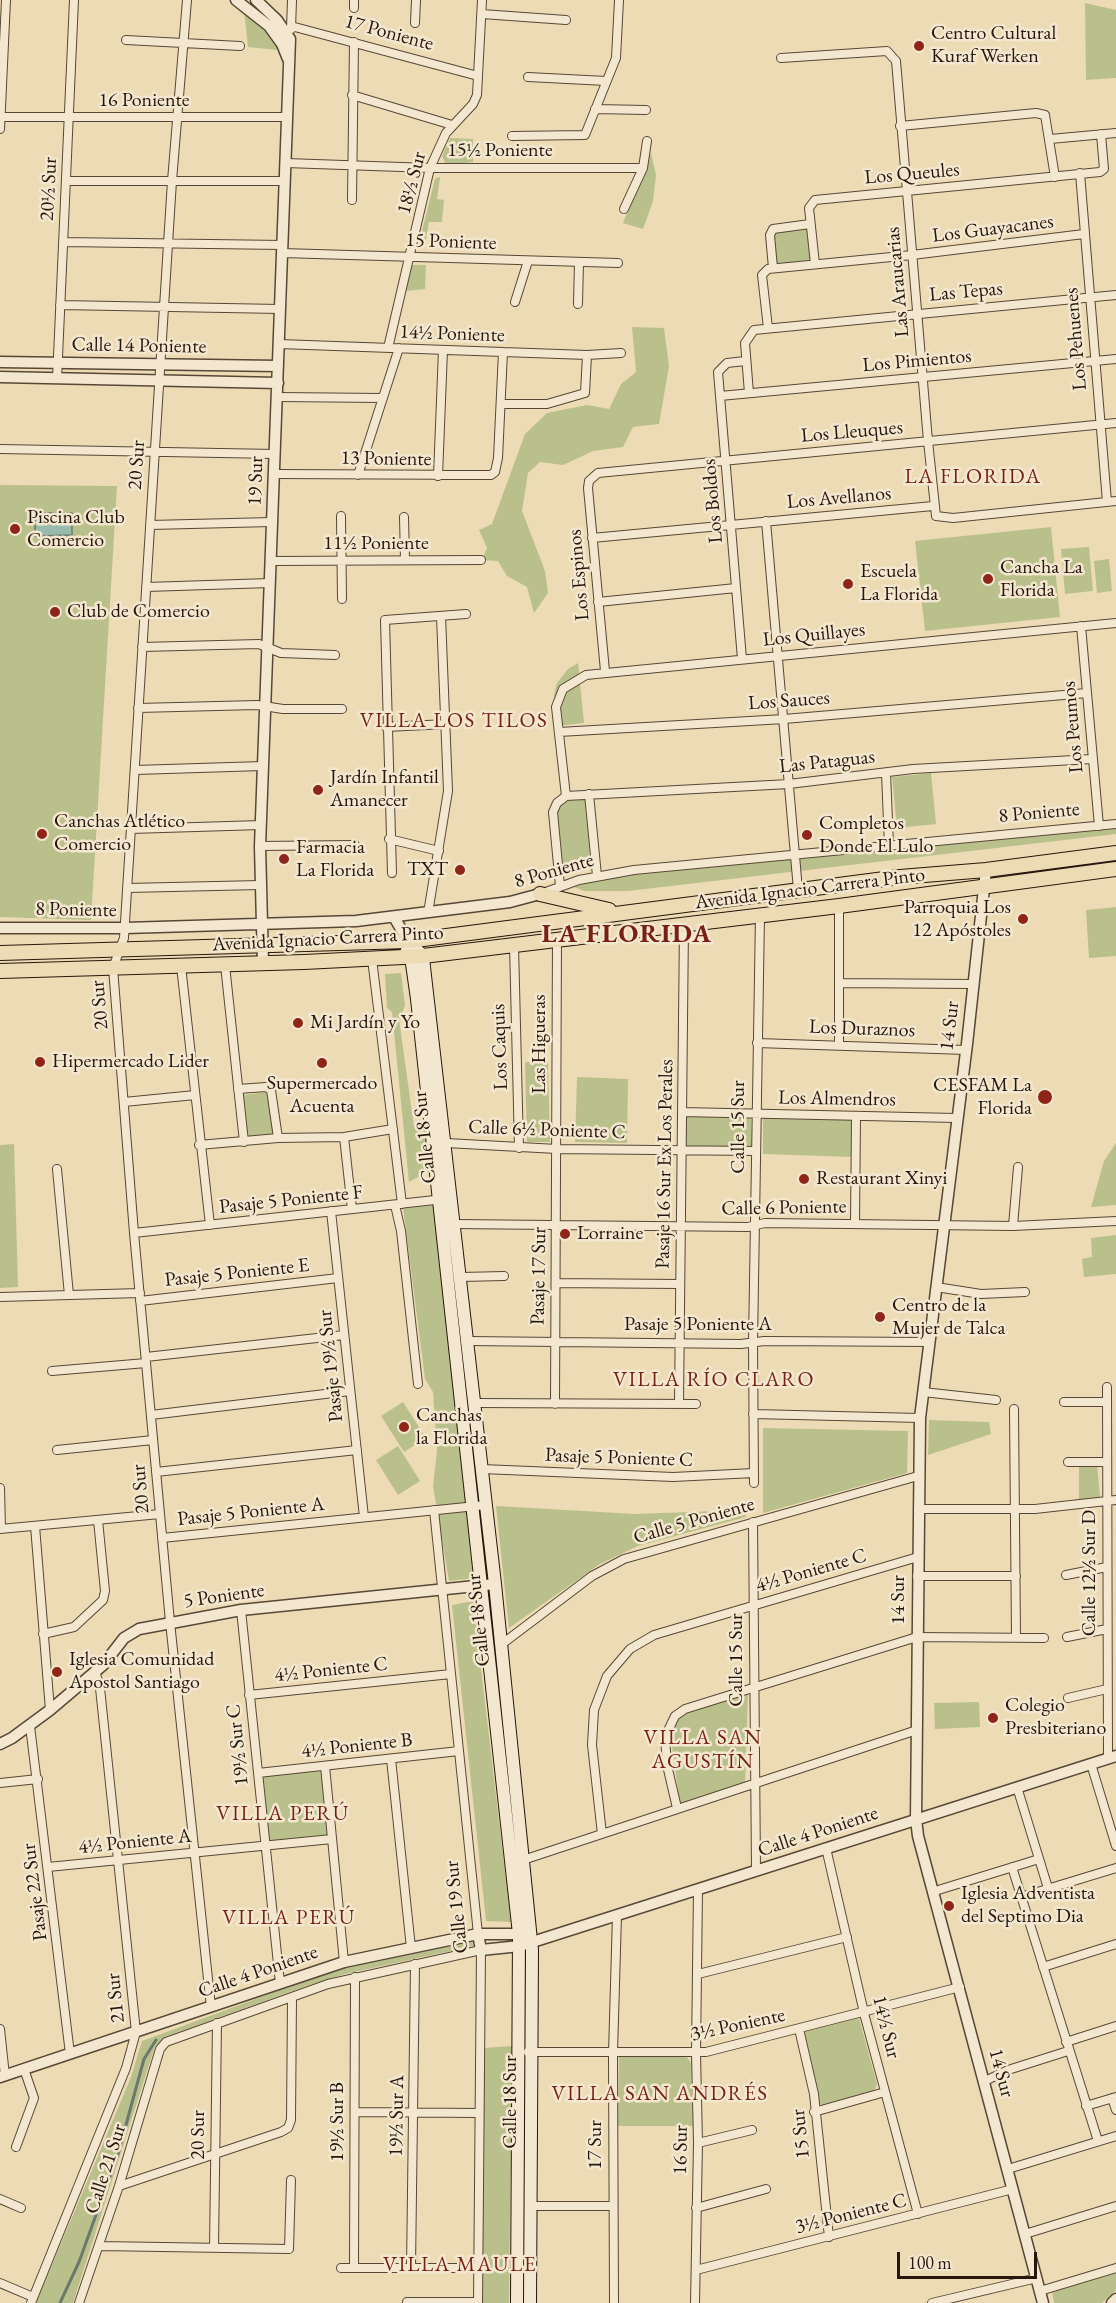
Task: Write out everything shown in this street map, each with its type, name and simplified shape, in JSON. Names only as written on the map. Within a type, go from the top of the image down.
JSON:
[{"type":"main road","name":"Avenida Ignacio Carrera Pinto","points":[[0,953],[405,941],[798,890],[986,870],[1116,853]]},
{"type":"main road","name":"Avenida Ignacio Carrera Pinto","points":[[0,971],[263,964],[417,956],[839,906],[1116,869]]},
{"type":"main road","points":[[540,894],[585,907],[629,913]]},
{"type":"main road","name":"Calle 18 Sur","points":[[405,941],[417,956],[446,1143],[445,1199],[454,1224],[486,1505],[489,1585],[524,1941]]},
{"type":"main road","name":"Calle 18 Sur","points":[[417,956],[445,1199],[472,1506],[502,1644],[523,1860],[524,2052],[517,2303]]},
{"type":"main road","name":"Calle 18 Sur","points":[[524,2052],[530,2206],[530,2303]]},
{"type":"street","points":[[0,129],[6,0]]},
{"type":"street","name":"20½ Sur","points":[[57,379],[74,0]]},
{"type":"street","name":"20 Sur","points":[[187,0],[172,181],[125,928],[122,951],[113,968],[162,1538],[211,2007]]},
{"type":"street","points":[[236,0],[269,26],[282,44],[289,64]]},
{"type":"street","points":[[256,0],[277,20],[290,39]]},
{"type":"street","name":"19 Sur","points":[[263,964],[260,924],[260,846],[292,0]]},
{"type":"street","points":[[415,22],[416,0]]},
{"type":"street","name":"18½ Sur","points":[[388,348],[430,168],[452,125],[473,104],[478,90],[482,0]]},
{"type":"street","points":[[512,136],[585,135],[618,48],[619,0]]},
{"type":"street","points":[[482,14],[566,20]]},
{"type":"street","name":"17 Poniente","points":[[291,26],[478,75]]},
{"type":"street","points":[[126,40],[240,46]]},
{"type":"street","points":[[352,200],[354,42]]},
{"type":"street","name":"Las Araucarias","points":[[781,58],[887,51],[896,61],[933,506]]},
{"type":"street","points":[[528,77],[606,81]]},
{"type":"street","points":[[352,95],[452,125]]},
{"type":"street","points":[[595,109],[646,110]]},
{"type":"street","points":[[900,126],[1036,113],[1045,115],[1054,177]]},
{"type":"street","name":"16 Poniente","points":[[1,117],[287,117]]},
{"type":"street","points":[[1050,139],[1116,133]]},
{"type":"street","name":"Los Queules","points":[[815,264],[810,204],[820,198],[906,192],[1100,172],[1104,169],[1101,134]]},
{"type":"street","points":[[624,209],[643,168],[647,141]]},
{"type":"street","name":"15½ Poniente","points":[[286,163],[430,168],[643,168]]},
{"type":"street","name":"Los Pehuenes","points":[[1080,173],[1100,425],[1111,502]]},
{"type":"street","points":[[66,181],[285,181]]},
{"type":"street","points":[[773,268],[770,235],[773,229],[810,225]]},
{"type":"street","name":"Los Guayacanes","points":[[768,328],[764,271],[773,268],[912,255],[1084,234]]},
{"type":"street","name":"15 Poniente","points":[[63,242],[168,244],[411,257],[618,263]]},
{"type":"street","points":[[515,302],[528,261]]},
{"type":"street","points":[[578,304],[579,262]]},
{"type":"street","name":"Las Tepas","points":[[745,361],[745,343],[749,333],[768,328],[1116,294]]},
{"type":"street","points":[[60,305],[280,309]]},
{"type":"street","name":"14½ Poniente","points":[[279,344],[587,355],[621,353]]},
{"type":"street","points":[[357,475],[399,348]]},
{"type":"street","points":[[438,476],[443,350]]},
{"type":"street","points":[[503,352],[501,404],[547,404],[585,393],[587,355]]},
{"type":"street","name":"Los Pimientos","points":[[720,396],[1116,359]]},
{"type":"street","points":[[745,361],[749,393]]},
{"type":"street","name":"Los Boldos","points":[[741,659],[727,460],[720,396],[720,367],[727,363],[745,361]]},
{"type":"street","name":"Calle 14 Poniente","points":[[0,362],[278,366]]},
{"type":"street","name":"Calle 14 Poniente","points":[[0,377],[278,383]]},
{"type":"street","points":[[277,397],[383,398]]},
{"type":"street","name":"13 Poniente","points":[[274,474],[486,477],[495,472],[501,404]]},
{"type":"street","name":"Los Lleuques","points":[[592,477],[605,471],[1116,423]]},
{"type":"street","points":[[0,449],[275,454]]},
{"type":"street","name":"Los Espinos","points":[[592,477],[588,488],[605,671]]},
{"type":"street","points":[[933,506],[936,516],[952,518],[1111,502]]},
{"type":"street","name":"Los Avellanos","points":[[592,538],[933,506]]},
{"type":"street","points":[[342,516],[342,599]]},
{"type":"street","points":[[404,517],[405,560]]},
{"type":"street","points":[[150,525],[272,522]]},
{"type":"street","points":[[766,522],[798,890]]},
{"type":"street","name":"11½ Poniente","points":[[271,561],[481,560]]},
{"type":"street","points":[[146,587],[270,583]]},
{"type":"street","points":[[598,602],[736,588]]},
{"type":"street","points":[[392,873],[389,838],[385,620],[466,614]]},
{"type":"street","points":[[428,913],[448,791],[441,616]]},
{"type":"street","name":"Los Quillayes","points":[[559,732],[556,707],[563,689],[580,677],[605,671],[1116,623]]},
{"type":"street","name":"Los Peumos","points":[[1081,626],[1099,826]]},
{"type":"street","points":[[142,647],[259,644],[280,653],[335,654]]},
{"type":"street","name":"Los Sauces","points":[[559,732],[784,719],[1087,693]]},
{"type":"street","points":[[138,708],[342,709]]},
{"type":"street","points":[[387,727],[447,724]]},
{"type":"street","points":[[559,732],[566,796],[557,803],[553,812],[560,886]]},
{"type":"street","name":"Las Pataguas","points":[[566,796],[789,784],[886,773],[1092,759]]},
{"type":"street","points":[[135,770],[263,766]]},
{"type":"street","points":[[886,773],[889,846]]},
{"type":"street","points":[[589,794],[597,876]]},
{"type":"street","name":"8 Poniente","points":[[0,927],[125,928],[331,923],[510,902],[597,876],[634,870],[1116,824]]},
{"type":"street","points":[[131,829],[261,825]]},
{"type":"street","points":[[389,838],[439,851]]},
{"type":"street","points":[[260,846],[355,846]]},
{"type":"street","name":"14 Sur","points":[[986,870],[920,1418],[916,1819],[918,1836],[935,1891],[1043,2303]]},
{"type":"street","points":[[127,888],[260,885]]},
{"type":"street","points":[[839,906],[839,1044]]},
{"type":"street","name":"Calle 15 Sur","points":[[754,1483],[755,1114],[760,915]]},
{"type":"street","points":[[394,917],[405,941]]},
{"type":"street","name":"Pasaje 16 Sur Ex Los Perales","points":[[679,1404],[684,925]]},
{"type":"street","name":"Las Higueras","points":[[557,939],[557,1149]]},
{"type":"street","name":"Los Caquis","points":[[514,945],[519,1148]]},
{"type":"street","points":[[372,959],[393,1129],[398,1204],[417,1384]]},
{"type":"street","points":[[225,965],[244,1142]]},
{"type":"street","points":[[181,966],[199,1145],[210,1225]]},
{"type":"street","points":[[840,983],[973,984]]},
{"type":"street","name":"Los Duraznos","points":[[757,1043],[966,1050]]},
{"type":"street","points":[[238,1089],[266,1087],[271,1090],[278,1138]]},
{"type":"street","points":[[124,1102],[195,1095]]},
{"type":"street","name":"Los Almendros","points":[[682,1112],[956,1118]]},
{"type":"street","points":[[855,1223],[856,1116]]},
{"type":"street","points":[[199,1145],[278,1138],[344,1137],[393,1129]]},
{"type":"street","points":[[344,1137],[352,1209]]},
{"type":"street","name":"Calle 6½ Poniente C","points":[[446,1143],[557,1149],[756,1150]]},
{"type":"street","name":"Pasaje 17 Sur","points":[[555,1404],[557,1149]]},
{"type":"street","points":[[1013,1226],[1018,1167]]},
{"type":"street","points":[[57,1169],[69,1295]]},
{"type":"street","name":"Pasaje 5 Poniente F","points":[[134,1233],[445,1199]]},
{"type":"street","name":"Pasaje 19½ Sur","points":[[331,1211],[364,1517]]},
{"type":"street","name":"Calle 6 Poniente","points":[[454,1224],[680,1227],[755,1225],[765,1222],[1013,1226],[1116,1221]]},
{"type":"street","points":[[461,1277],[504,1276]]},
{"type":"street","name":"Pasaje 5 Poniente E","points":[[0,1297],[69,1295],[140,1297],[338,1278]]},
{"type":"street","points":[[555,1283],[680,1284]]},
{"type":"street","points":[[936,1287],[981,1294],[1025,1292]]},
{"type":"street","points":[[52,1371],[344,1335]]},
{"type":"street","name":"Pasaje 5 Poniente A","points":[[468,1341],[929,1342]]},
{"type":"street","name":"Calle 12½ Sur D","points":[[1107,1386],[1107,1462],[1112,1501],[1107,1567],[1107,1689],[1112,1757]]},
{"type":"street","points":[[151,1414],[350,1391]]},
{"type":"street","points":[[923,1392],[996,1400]]},
{"type":"street","points":[[1064,1402],[1107,1402]]},
{"type":"street","points":[[475,1403],[696,1404]]},
{"type":"street","points":[[1014,1409],[1016,1638]]},
{"type":"street","points":[[753,1414],[920,1418]]},
{"type":"street","points":[[57,1449],[153,1440]]},
{"type":"street","points":[[156,1472],[357,1450]]},
{"type":"street","points":[[1068,1462],[1107,1462]]},
{"type":"street","name":"Pasaje 5 Poniente C","points":[[482,1469],[673,1478],[754,1473]]},
{"type":"street","name":"Calle 5 Poniente","points":[[502,1644],[611,1565],[637,1554],[918,1476]]},
{"type":"street","points":[[0,1488],[1,1529],[160,1514]]},
{"type":"street","points":[[918,1509],[1054,1508],[1112,1501]]},
{"type":"street","name":"Pasaje 5 Poniente A","points":[[162,1538],[486,1505]]},
{"type":"street","name":"Calle 19 Sur","points":[[434,1510],[481,1950],[478,2302]]},
{"type":"street","points":[[44,1634],[74,1627],[103,1600],[105,1591],[98,1520]]},
{"type":"street","name":"Calle 15 Sur","points":[[753,1521],[753,1783],[756,1870]]},
{"type":"street","points":[[35,1526],[50,1710]]},
{"type":"street","name":"4½ Poniente C","points":[[602,1834],[592,1745],[592,1721],[599,1693],[618,1661],[637,1644],[654,1635],[918,1557]]},
{"type":"street","points":[[1066,1575],[1107,1567]]},
{"type":"street","points":[[918,1576],[1016,1576]]},
{"type":"street","name":"5 Poniente","points":[[0,1744],[30,1726],[50,1710],[95,1671],[132,1633],[170,1622],[241,1610],[489,1585]]},
{"type":"street","name":"19½ Sur C","points":[[241,1610],[280,1983]]},
{"type":"street","points":[[1067,1637],[1107,1629]]},
{"type":"street","points":[[676,1808],[667,1765],[665,1737],[675,1716],[685,1709],[917,1637],[1044,1638]]},
{"type":"street","name":"21 Sur","points":[[32,2300],[126,2068],[136,2032],[100,1689],[95,1671]]},
{"type":"street","name":"4½ Poniente C","points":[[249,1695],[451,1674]]},
{"type":"street","points":[[1068,1698],[1107,1689]]},
{"type":"street","name":"Pasaje 22 Sur","points":[[30,1726],[70,2054]]},
{"type":"street","points":[[523,1860],[676,1808],[917,1731]]},
{"type":"street","name":"4½ Poniente B","points":[[258,1773],[459,1751]]},
{"type":"street","name":"Calle 4 Poniente","points":[[162,2045],[217,2023],[355,1977],[524,1941],[617,1915],[1112,1757]]},
{"type":"street","points":[[391,1759],[411,1948]]},
{"type":"street","points":[[1091,1764],[1116,1846]]},
{"type":"street","points":[[325,1766],[344,1962]]},
{"type":"street","points":[[0,1784],[38,1779]]},
{"type":"street","points":[[1017,1787],[1048,1888]]},
{"type":"street","name":"4½ Poniente A","points":[[48,1867],[332,1839]]},
{"type":"street","name":"14½ Sur","points":[[826,1848],[864,2012],[918,2214]]},
{"type":"street","points":[[935,1891],[1039,1859]]},
{"type":"street","points":[[1012,1867],[1098,2141]]},
{"type":"street","points":[[1021,1897],[1116,1868]]},
{"type":"street","name":"16 Sur","points":[[695,2303],[698,2143],[696,2053],[698,1889]]},
{"type":"street","name":"17 Sur","points":[[614,2303],[613,2053],[617,1915]]},
{"type":"street","name":"Calle 4 Poniente","points":[[2,2076],[344,1962],[478,1934],[524,1941]]},
{"type":"street","points":[[698,1974],[847,1937]]},
{"type":"street","points":[[1043,1967],[1116,1944]]},
{"type":"street","name":"19½ Sur A","points":[[411,2268],[415,1964]]},
{"type":"street","name":"19½ Sur B","points":[[354,2268],[355,1977]]},
{"type":"street","name":"3½ Poniente","points":[[524,2052],[696,2053],[960,1987]]},
{"type":"street","points":[[119,2186],[281,2133],[290,2125],[292,1998]]},
{"type":"street","name":"20 Sur","points":[[214,2248],[217,2023]]},
{"type":"street","points":[[985,2081],[1116,2026]]},
{"type":"street","points":[[0,2029],[2,2076]]},
{"type":"street","name":"15 Sur","points":[[799,2029],[814,2094],[814,2112],[829,2237]]},
{"type":"street","name":"Calle 21 Sur","points":[[79,2303],[119,2186],[162,2045]]},
{"type":"street","points":[[16,2146],[34,2098],[24,2069]]},
{"type":"street","points":[[814,2112],[885,2092]]},
{"type":"street","points":[[1086,2106],[1114,2097],[1116,2110]]},
{"type":"street","points":[[355,2112],[478,2113]]},
{"type":"street","points":[[698,2143],[752,2130]]},
{"type":"street","points":[[1008,2169],[1116,2136]]},
{"type":"street","points":[[99,2246],[289,2249],[291,2180]]},
{"type":"street","points":[[696,2208],[766,2189]]},
{"type":"street","name":"3½ Poniente C","points":[[696,2270],[1013,2190]]},
{"type":"street","points":[[0,2199],[21,2208]]},
{"type":"street","points":[[530,2206],[613,2206]]},
{"type":"street","points":[[1025,2234],[1116,2206]]},
{"type":"street","points":[[341,2268],[479,2268]]},
{"type":"street","points":[[1040,2291],[1116,2268]]},
{"type":"street","points":[[932,2303],[972,2299],[1037,2278]]},
{"type":"street","points":[[0,2283],[32,2300]]},
{"type":"street","points":[[1112,2303],[1116,2299]]},
{"type":"street","points":[[407,2302],[478,2302]]},
{"type":"green space","points":[[243,1],[276,41],[277,50],[248,47]]},
{"type":"green space","points":[[1085,3],[1116,10],[1116,78],[1086,80]]},
{"type":"green space","points":[[450,138],[473,139],[473,162],[446,165],[442,156]]},
{"type":"green space","points":[[651,153],[656,175],[653,201],[643,229],[623,223]]},
{"type":"green space","points":[[440,177],[437,199],[444,200],[442,222],[429,222],[426,239],[420,239],[435,179]]},
{"type":"green space","points":[[810,224],[815,264],[773,268],[773,229]]},
{"type":"green space","points":[[412,265],[426,265],[425,289],[406,291]]},
{"type":"green space","points":[[632,327],[664,328],[669,366],[659,424],[633,427],[623,447],[593,451],[563,465],[540,462],[528,473],[522,511],[545,571],[548,593],[534,613],[527,587],[507,576],[498,561],[482,560],[487,548],[479,530],[492,524],[525,434],[547,413],[587,405],[609,409],[621,384],[636,372]]},
{"type":"green space","name":"Club de Comercio","points":[[0,485],[117,486],[91,920],[0,917]]},
{"type":"green space","name":"Cancha La Florida","points":[[1051,527],[1060,617],[925,631],[915,541]]},
{"type":"green space","points":[[1089,547],[1093,591],[1065,594],[1061,549]]},
{"type":"green space","points":[[1109,559],[1112,591],[1097,593],[1094,561]]},
{"type":"green space","points":[[578,663],[584,723],[556,726],[554,694],[557,683],[568,669]]},
{"type":"green space","points":[[931,773],[936,824],[897,828],[892,777]]},
{"type":"green space","points":[[570,798],[587,798],[590,866],[564,875],[557,809],[560,802]]},
{"type":"green space","points":[[1116,827],[1116,834],[628,891],[584,891],[574,887],[601,878]]},
{"type":"green space","points":[[1116,907],[1116,956],[1089,958],[1086,910]]},
{"type":"green space","points":[[401,973],[405,1006],[399,1019],[414,1127],[423,1127],[429,1171],[409,1182],[392,1012],[387,1008],[385,974]]},
{"type":"green space","points":[[548,1061],[550,1142],[527,1142],[525,1062]]},
{"type":"green space","points":[[577,1077],[628,1079],[627,1143],[575,1142]]},
{"type":"green space","points":[[266,1092],[269,1095],[275,1135],[250,1139],[247,1135],[243,1095]]},
{"type":"green space","points":[[684,1116],[751,1117],[752,1148],[685,1147]]},
{"type":"green space","points":[[763,1118],[853,1120],[853,1157],[763,1154]]},
{"type":"green space","points":[[1116,1143],[1116,1205],[1091,1207],[1104,1161]]},
{"type":"green space","points":[[14,1144],[18,1287],[0,1288],[0,1145]]},
{"type":"green space","points":[[435,1205],[475,1578],[449,1581],[433,1486],[437,1451],[433,1392],[425,1379],[403,1208]]},
{"type":"green space","points":[[1116,1235],[1116,1274],[1084,1277],[1082,1259],[1092,1257],[1091,1238]]},
{"type":"green space","name":"Canchas la Florida","points":[[403,1402],[426,1438],[404,1452],[381,1416]]},
{"type":"green space","points":[[929,1420],[989,1422],[991,1434],[928,1455]]},
{"type":"green space","points":[[763,1428],[908,1431],[907,1473],[763,1513]]},
{"type":"green space","name":"Canchas la Florida","points":[[398,1446],[420,1481],[398,1495],[376,1460]]},
{"type":"green space","points":[[1097,1465],[1100,1497],[1079,1500],[1079,1466]]},
{"type":"green space","points":[[496,1506],[635,1514],[745,1510],[746,1517],[638,1546],[600,1564],[509,1628]]},
{"type":"green space","points":[[473,1601],[511,1922],[486,1921],[452,1605]]},
{"type":"green space","points":[[748,1692],[745,1783],[680,1805],[670,1732],[682,1714]]},
{"type":"green space","points":[[979,1702],[980,1727],[935,1729],[934,1703]]},
{"type":"green space","points":[[324,1768],[332,1838],[269,1844],[262,1775]]},
{"type":"green space","points":[[472,1940],[473,1946],[345,1974],[309,1985],[165,2037],[155,2046],[73,2303],[36,2303],[131,2077],[142,2041],[345,1966]]},
{"type":"green space","points":[[859,2018],[877,2084],[874,2092],[822,2105],[818,2101],[804,2032]]},
{"type":"green space","points":[[512,2046],[509,2303],[483,2303],[483,2048]]},
{"type":"green space","points":[[619,2056],[687,2057],[691,2063],[693,2126],[618,2126]]},
{"type":"green space","points":[[1116,2271],[1116,2290],[1102,2303],[1054,2303],[1052,2292]]},
{"type":"shaded area","points":[[35,513],[72,513],[72,535],[35,536]]},
{"type":"waterway","points":[[60,2303],[79,2262],[118,2154],[144,2059],[156,2040]]},
{"type":"place","name":"Centro Cultural Kuraf Werken","points":[[919,46]]},
{"type":"place","name":"Piscina Club Comercio","points":[[15,529]]},
{"type":"place","name":"Cancha La Florida","points":[[988,579]]},
{"type":"place","name":"Escuela La Florida","points":[[848,584]]},
{"type":"place","name":"Club de Comercio","points":[[55,612]]},
{"type":"place","name":"Jardín Infantil Amanecer","points":[[318,790]]},
{"type":"place","name":"Canchas Atlético Comercio","points":[[42,834]]},
{"type":"place","name":"Completos Donde El Lulo","points":[[807,835]]},
{"type":"place","name":"Farmacia La Florida","points":[[284,859]]},
{"type":"place","name":"TXT","points":[[460,870]]},
{"type":"place","name":"Parroquia Los 12 Apóstoles","points":[[1023,919]]},
{"type":"place","name":"Mi Jardín y Yo","points":[[298,1023]]},
{"type":"place","name":"Hipermercado Lider","points":[[40,1062]]},
{"type":"place","name":"Supermercado Acuenta","points":[[322,1063]]},
{"type":"place","name":"CESFAM La Florida","points":[[1045,1097]]},
{"type":"place","name":"Restaurant Xinyi","points":[[804,1179]]},
{"type":"place","name":"Lorraine","points":[[565,1234]]},
{"type":"place","name":"Centro de la Mujer de Talca","points":[[880,1317]]},
{"type":"place","name":"Canchas la Florida","points":[[404,1427]]},
{"type":"place","name":"Iglesia Comunidad Apostol Santiago","points":[[57,1672]]},
{"type":"place","name":"Colegio Presbiteriano","points":[[993,1718]]},
{"type":"place","name":"Iglesia Adventista del Septimo Dia","points":[[949,1906]]},
{"type":"district","name":"LA FLORIDA","points":[[973,477]]},
{"type":"district","name":"VILLA LOS TILOS","points":[[454,721]]},
{"type":"district","name":"LA FLORIDA","points":[[627,935]]},
{"type":"district","name":"VILLA RÍO CLARO","points":[[714,1380]]},
{"type":"district","name":"VILLA SAN AGUSTÍN","points":[[703,1750]]},
{"type":"district","name":"VILLA PERÚ","points":[[283,1814]]},
{"type":"district","name":"VILLA PERÚ","points":[[289,1918]]},
{"type":"district","name":"VILLA SAN ANDRÉS","points":[[660,2094]]},
{"type":"district","name":"VILLA MAULE","points":[[460,2265]]}]
